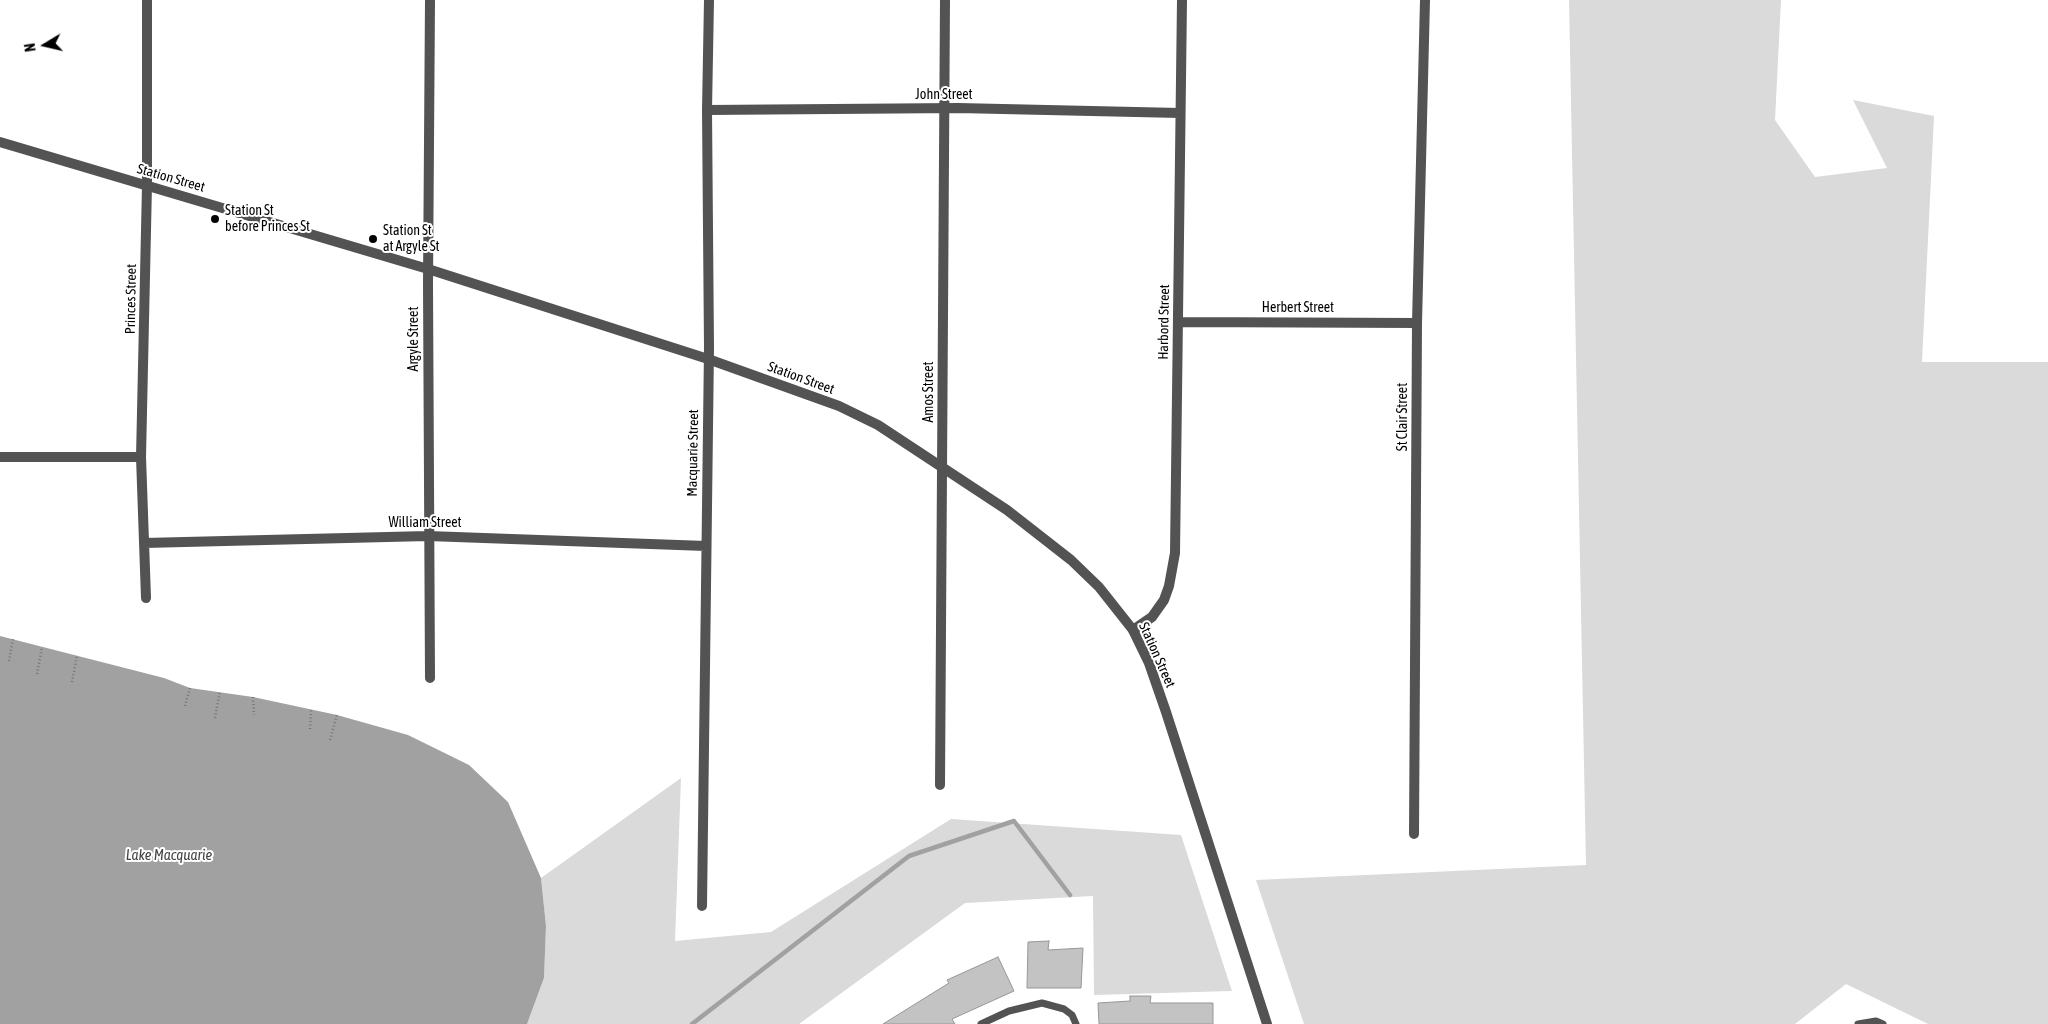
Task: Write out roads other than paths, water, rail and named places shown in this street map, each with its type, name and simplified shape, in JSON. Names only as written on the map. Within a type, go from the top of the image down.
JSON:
[{"type":"street","name":"Princes Street","points":[[146,598],[141,457],[147,185],[147,0]]},
{"type":"street","name":"Argyle Street","points":[[430,0],[428,269],[430,678]]},
{"type":"street","name":"Macquarie Street","points":[[702,906],[708,359],[708,0]]},
{"type":"street","name":"Amos Street","points":[[940,784],[945,0]]},
{"type":"street","name":"Harbord Street","points":[[1133,630],[1152,617],[1164,600],[1169,586],[1175,552],[1182,0]]},
{"type":"street","name":"St Clair Street","points":[[1414,834],[1417,323],[1425,0]]},
{"type":"street","name":"John Street","points":[[707,110],[944,108],[1180,113]]},
{"type":"street","name":"Station Street","points":[[0,142],[428,269],[708,359],[839,406],[878,425],[1007,510],[1071,560],[1099,587],[1133,630],[1149,663],[1166,712],[1267,1024]]},
{"type":"street","name":"Herbert Street","points":[[1178,322],[1417,323]]},
{"type":"street","points":[[0,457],[141,457]]},
{"type":"street","name":"William Street","points":[[144,543],[428,536],[706,546]]},
{"type":"lane","points":[[981,1024],[1009,1011],[1042,1003],[1064,1009],[1072,1015],[1076,1024]]},
{"type":"lane","points":[[1858,1024],[1876,1021],[1883,1024]]},
{"type":"water","name":"Lake Macquarie","points":[[0,636],[164,678],[190,688],[253,697],[337,715],[408,735],[469,765],[508,802],[541,878],[546,926],[544,978],[527,1024],[0,1024]]},
{"type":"waterway","points":[[692,1024],[909,856],[1014,821],[1070,895]]},
{"type":"place","name":"Station St before Princes St","points":[[215,219]]},
{"type":"place","name":"Station St at Argyle St","points":[[373,239]]}]
